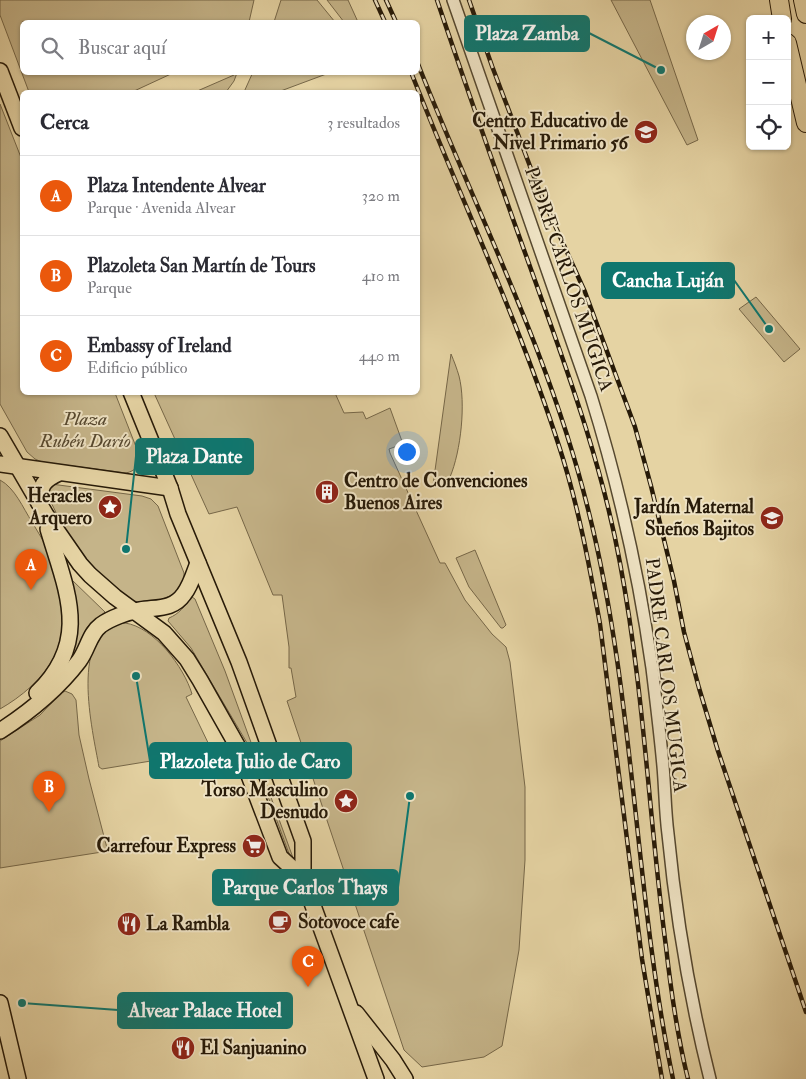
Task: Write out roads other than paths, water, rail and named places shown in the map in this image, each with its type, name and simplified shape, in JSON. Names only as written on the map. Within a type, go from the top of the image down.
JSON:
[{"type":"highway","points":[[779,0],[781,15]]},
{"type":"highway","points":[[803,0],[806,14]]},
{"type":"highway","points":[[791,60],[806,123]]},
{"type":"main road","points":[[0,71],[20,123]]},
{"type":"main road","points":[[131,395],[239,662],[303,841],[303,878],[376,1079]]},
{"type":"main road","points":[[0,436],[42,509],[72,554],[90,575],[133,612],[153,624],[180,649],[200,680],[239,750],[280,858],[303,878]]},
{"type":"main road","points":[[0,464],[170,488]]},
{"type":"main road","points":[[0,720],[42,689],[59,664],[68,642],[70,602],[42,509],[41,486],[44,481],[59,473]]},
{"type":"main road","points":[[0,731],[39,704],[62,681],[81,658],[91,636],[98,628],[111,620],[133,612],[165,607],[176,603],[188,589],[198,563]]},
{"type":"main road","points":[[0,1003],[18,1079]]},
{"type":"main road","points":[[349,1004],[393,1060],[405,1079]]},
{"type":"street","name":"PADRE CARLOS MUGICA","points":[[453,0],[591,396],[608,452],[630,539],[640,587],[652,671],[663,766],[667,833],[690,993],[710,1079]]},
{"type":"railway","points":[[375,0],[384,20]]},
{"type":"railway","points":[[386,0],[395,20]]},
{"type":"railway","points":[[437,0],[571,382],[604,490],[620,563],[635,659],[670,980],[688,1079]]},
{"type":"railway","points":[[469,0],[539,190],[585,292],[635,427],[699,688],[718,751],[806,1012]]},
{"type":"railway","points":[[420,69],[533,339],[554,395],[588,509],[604,579],[616,650],[650,937],[673,1079]]},
{"type":"railway","points":[[412,75],[418,90]]},
{"type":"railway","points":[[420,94],[507,305],[543,399],[566,468],[577,512],[600,624],[642,959],[662,1079]]},
{"type":"place","name":"Plaza Zamba","points":[[661,70]]},
{"type":"place","name":"Centro Educativo de Nivel Primario 56","points":[[646,132]]},
{"type":"place","name":"Cancha Luján","points":[[769,329]]},
{"type":"place","name":"Centro de Convenciones Buenos Aires","points":[[327,492]]},
{"type":"place","name":"Heracles Arquero","points":[[110,507]]},
{"type":"place","name":"Jardín Maternal Sueños Bajitos","points":[[772,518]]},
{"type":"place","name":"Plaza Dante","points":[[126,549]]},
{"type":"place","name":"Plaza Intendente Alvear","points":[[31,590]]},
{"type":"place","name":"Plazoleta Julio de Caro","points":[[136,676]]},
{"type":"place","name":"Parque Carlos Thays","points":[[410,796]]},
{"type":"place","name":"Torso Masculino Desnudo","points":[[346,801]]},
{"type":"place","name":"Plazoleta San Martín de Tours","points":[[49,812]]},
{"type":"place","name":"Carrefour Express","points":[[254,846]]},
{"type":"place","name":"Sotovoce cafe","points":[[280,922]]},
{"type":"place","name":"La Rambla","points":[[129,924]]},
{"type":"place","name":"Embassy of Ireland","points":[[308,987]]},
{"type":"place","name":"Alvear Palace Hotel","points":[[22,1003]]},
{"type":"place","name":"El Sanjuanino","points":[[183,1048]]},
{"type":"park label","name":"Plaza Rubén Darío","points":[[85,430]]}]
